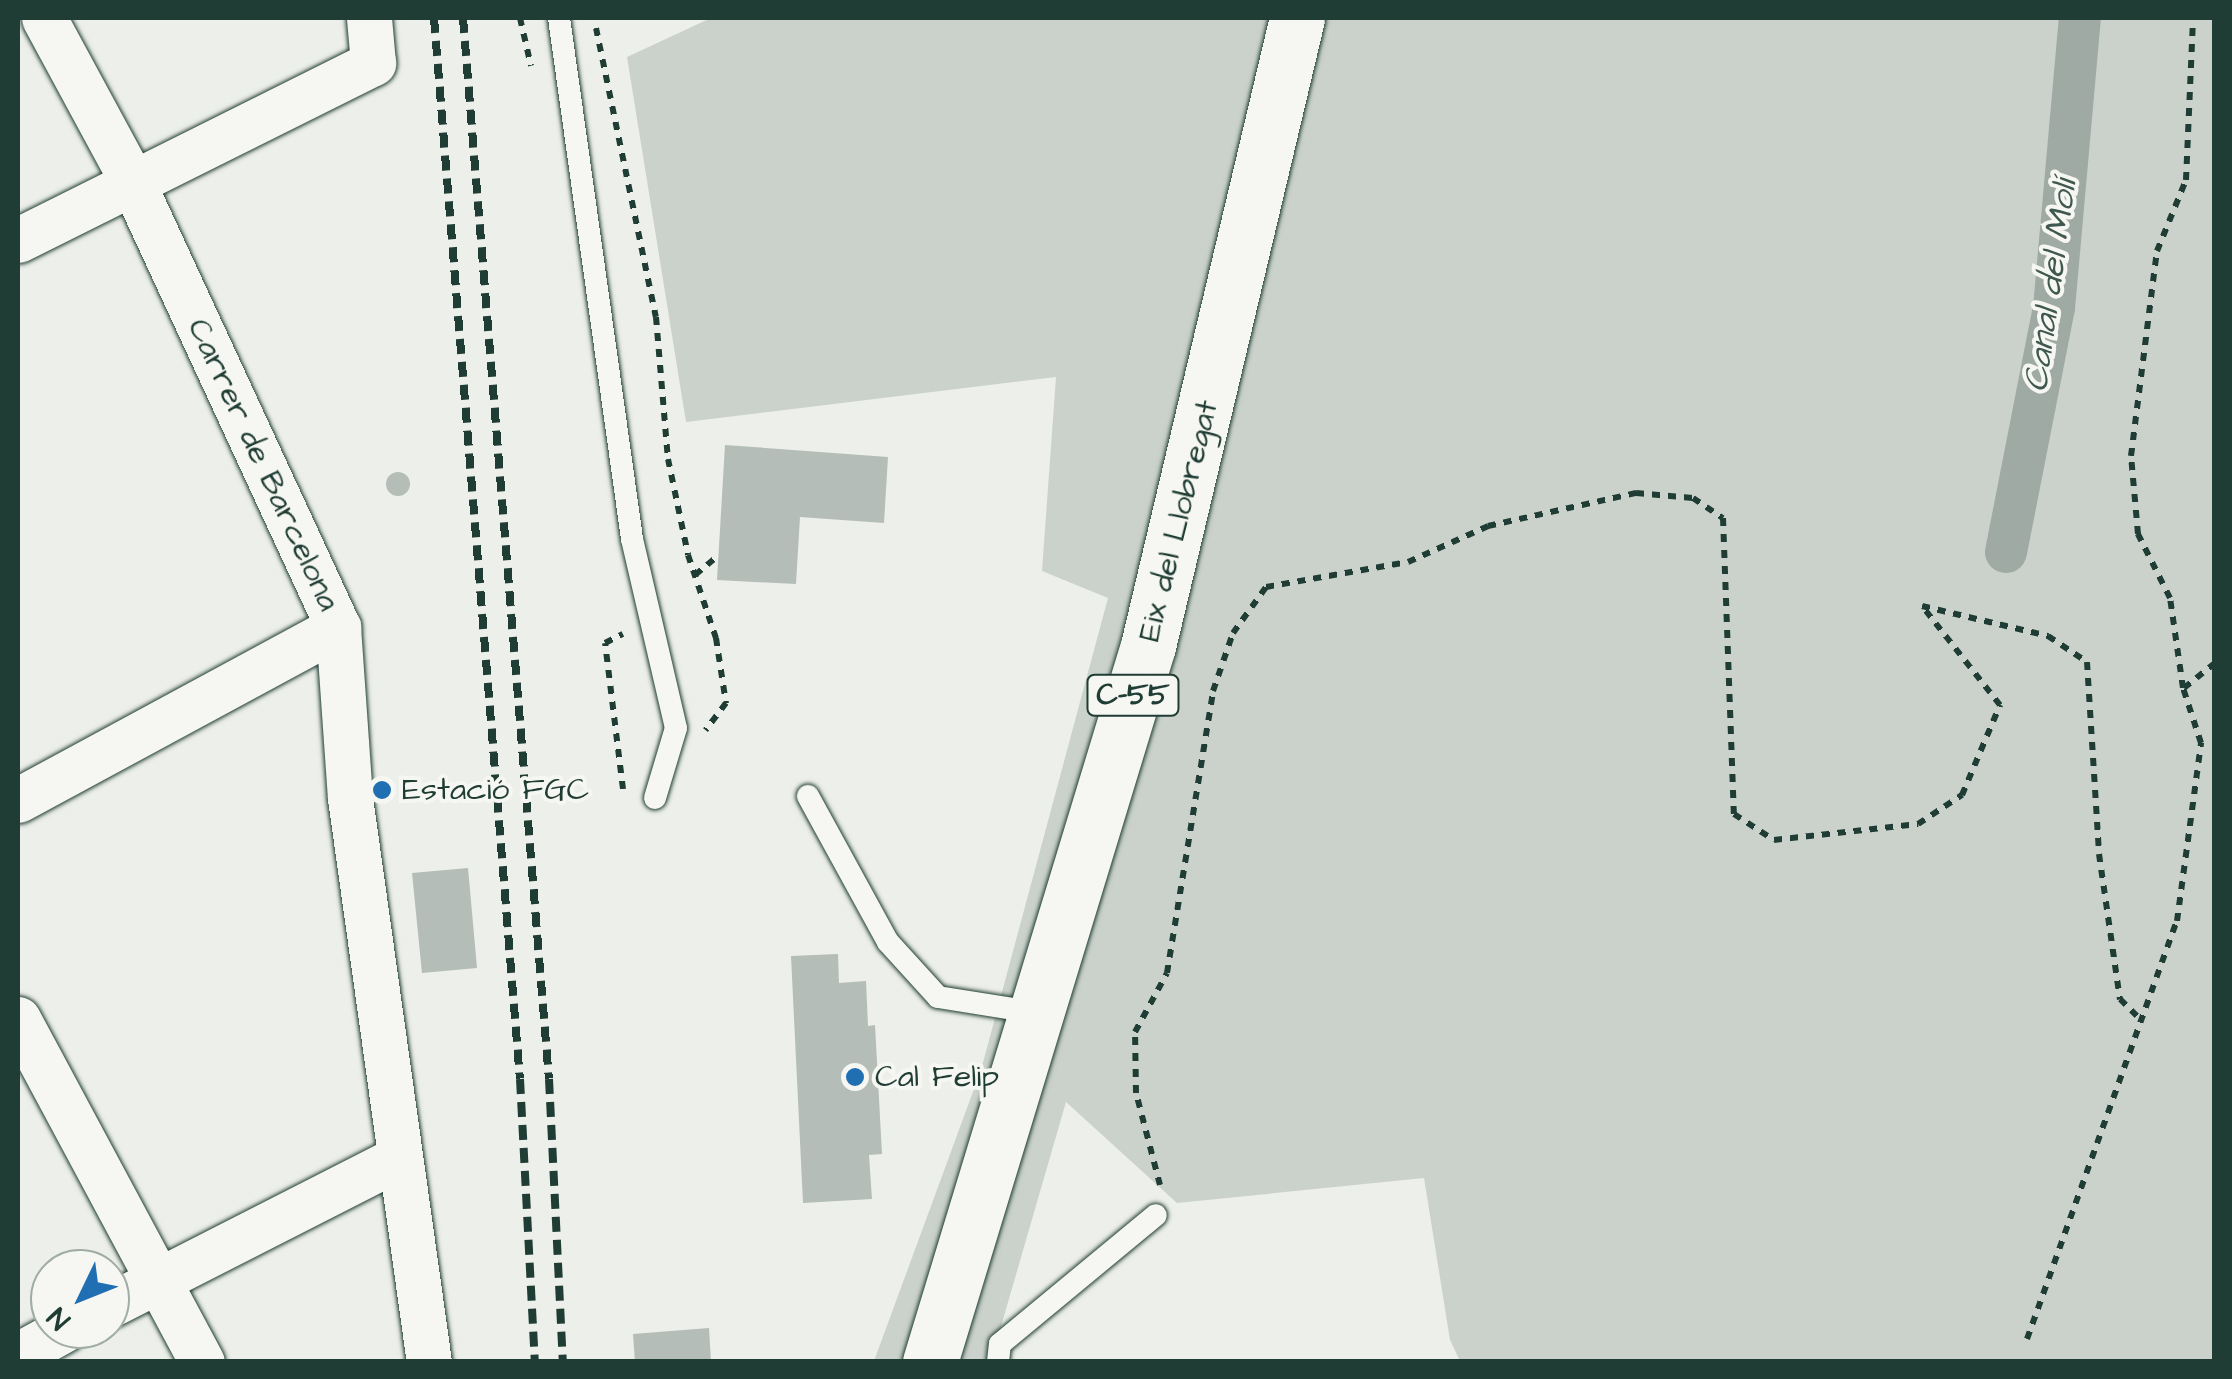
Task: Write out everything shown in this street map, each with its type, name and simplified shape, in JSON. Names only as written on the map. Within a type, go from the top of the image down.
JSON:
[{"type":"highway","name":"Eix del Llobregat","points":[[930,1362],[1152,628],[1297,18]]},
{"type":"street","name":"Carrer de Barcelona","points":[[44,18],[132,179],[338,627],[350,798],[396,1160],[429,1362]]},
{"type":"street","points":[[18,240],[132,179],[373,63],[369,18]]},
{"type":"street","points":[[18,800],[338,627]]},
{"type":"street","points":[[18,1020],[202,1362]]},
{"type":"street","points":[[130,1293],[396,1160]]},
{"type":"lane","points":[[559,18],[632,539],[676,728],[655,798]]},
{"type":"lane","points":[[808,796],[888,942],[938,997],[1038,1013]]},
{"type":"lane","points":[[998,1362],[1000,1344],[1156,1215]]},
{"type":"path","points":[[593,18],[646,264],[668,459],[695,574],[716,638],[726,703],[696,744]]},
{"type":"path","points":[[2027,1339],[2178,921],[2201,743],[2184,688],[2170,598],[2138,534],[2132,456],[2157,251],[2186,180],[2193,18]]},
{"type":"path","points":[[1156,1215],[1162,1196],[1136,1093],[1135,1032],[1167,973],[1213,691],[1233,633],[1266,588],[1408,562],[1488,526],[1636,494],[1693,498],[1723,518],[1734,814],[1774,840],[1918,824],[1962,796],[2000,706],[1922,606],[2048,636],[2087,662],[2099,854],[2120,998],[2141,1020]]},
{"type":"path","points":[[695,574],[718,556]]},
{"type":"path","points":[[2184,688],[2214,664]]},
{"type":"path","points":[[624,797],[655,798]]},
{"type":"shaded area","points":[[711,18],[2214,18],[2214,1361],[1460,1361],[1450,1340],[1424,1178],[1177,1203],[1066,1102],[991,1361],[874,1361],[981,1070],[1108,598],[1042,571],[1056,377],[686,422],[627,57]]},
{"type":"building","points":[[725,445],[888,457],[884,523],[800,517],[796,584],[717,580]]},
{"type":"building","points":[[398,472],[407,475],[407,493],[398,496],[389,493],[386,484],[389,475]]},
{"type":"building","points":[[468,868],[477,968],[422,973],[412,873]]},
{"type":"building","points":[[838,954],[839,983],[866,981],[868,1026],[875,1025],[882,1154],[869,1155],[872,1199],[803,1203],[791,956]]},
{"type":"building","points":[[709,1328],[711,1362],[635,1362],[633,1334]]},
{"type":"waterway","name":"Canal del Molí","points":[[2006,552],[2054,308],[2080,18]]},
{"type":"railway","points":[[434,18],[520,1079],[535,1362]]},
{"type":"railway","points":[[463,18],[549,1079],[563,1362]]},
{"type":"place","name":"Estació FGC","points":[[382,790]]},
{"type":"place","name":"Cal Felip","points":[[855,1077]]}]
